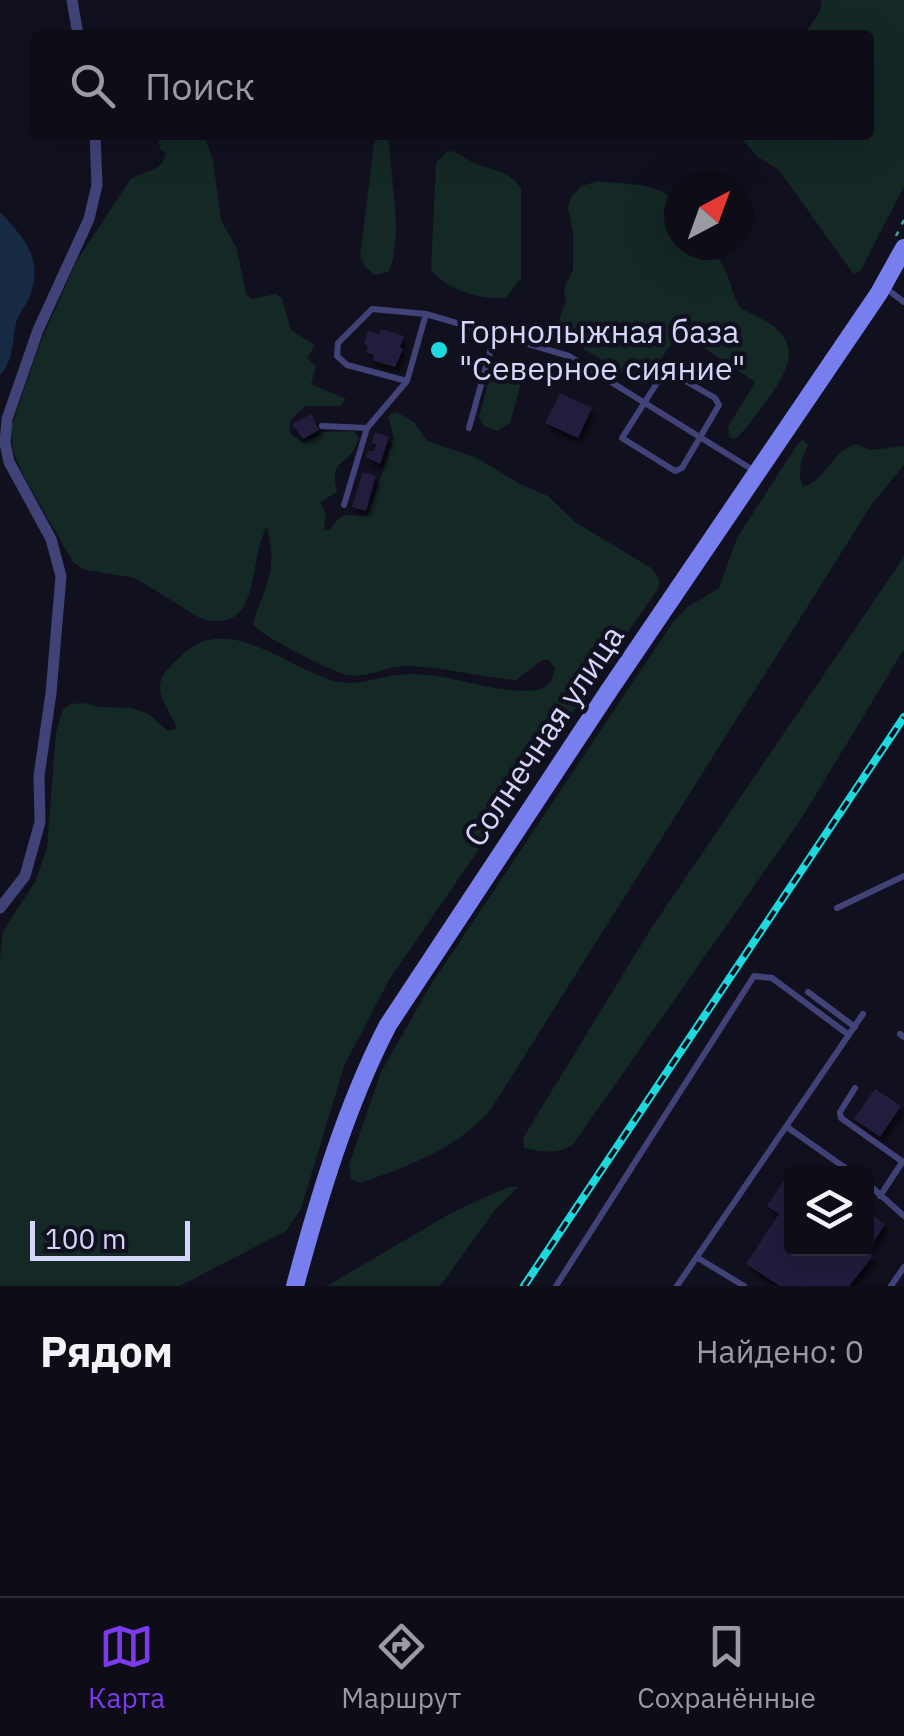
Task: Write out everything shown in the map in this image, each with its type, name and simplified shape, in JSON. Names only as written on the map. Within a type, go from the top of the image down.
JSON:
[{"type":"street","points":[[72,0],[77,30]]},
{"type":"street","points":[[0,908],[25,876],[40,822],[39,776],[61,576],[52,538],[9,462],[5,443],[7,419],[38,330],[89,219],[97,185],[95,140]]},
{"type":"street","name":"Солнечная улица","points":[[295,1286],[312,1222],[363,1078],[388,1025],[883,286],[904,248]]},
{"type":"lane","points":[[883,286],[904,302]]},
{"type":"lane","points":[[407,381],[348,365],[337,356],[336,346],[372,309],[426,314],[569,356],[758,474]]},
{"type":"lane","points":[[344,504],[367,428],[407,381],[426,314]]},
{"type":"lane","points":[[469,428],[495,334]]},
{"type":"lane","points":[[670,372],[714,398],[718,410],[701,438],[682,468],[675,471],[628,444],[623,434],[662,375],[670,372]]},
{"type":"lane","points":[[322,426],[367,428]]},
{"type":"lane","points":[[837,908],[904,876]]},
{"type":"lane","points":[[556,1286],[754,976],[772,978],[849,1035]]},
{"type":"lane","points":[[808,992],[855,1026]]},
{"type":"lane","points":[[678,1286],[863,1014]]},
{"type":"lane","points":[[855,1088],[840,1112],[841,1118],[904,1161],[874,1194]]},
{"type":"lane","points":[[787,1127],[843,1166]]},
{"type":"lane","points":[[874,1189],[904,1216]]},
{"type":"lane","points":[[698,1258],[744,1286]]},
{"type":"lane","points":[[891,1286],[904,1267]]},
{"type":"green space","points":[[822,0],[904,0],[904,186],[861,270],[854,275],[779,170],[758,157],[743,140],[874,140],[874,30],[807,30]]},
{"type":"green space","points":[[158,140],[206,140],[213,160],[221,220],[237,249],[246,294],[251,299],[276,294],[282,298],[291,330],[315,345],[307,358],[316,366],[311,384],[346,399],[340,406],[306,406],[290,424],[290,433],[303,443],[325,432],[353,431],[359,438],[335,472],[337,492],[320,502],[326,514],[324,530],[330,530],[343,516],[368,515],[394,438],[388,416],[396,412],[414,422],[427,441],[475,457],[548,496],[575,522],[651,568],[659,579],[659,587],[389,980],[344,1066],[301,1209],[286,1231],[180,1286],[0,1286],[0,958],[3,931],[35,882],[47,848],[56,732],[63,709],[83,703],[132,708],[147,713],[168,731],[177,729],[162,698],[162,678],[198,643],[217,639],[256,646],[344,683],[409,674],[537,690],[550,682],[555,668],[549,660],[542,660],[516,680],[408,666],[355,676],[312,660],[253,624],[271,568],[267,527],[244,606],[234,617],[220,621],[200,618],[135,578],[85,570],[73,562],[23,475],[13,451],[11,428],[38,348],[76,262],[130,180],[156,168],[163,160],[166,154]]},
{"type":"green space","points":[[376,140],[387,140],[389,144],[396,228],[388,272],[375,275],[360,257]]},
{"type":"green space","points":[[447,151],[507,175],[521,188],[521,278],[506,298],[465,292],[431,270],[436,163]]},
{"type":"green space","points":[[598,181],[645,186],[664,193],[664,260],[718,260],[741,309],[783,336],[789,358],[785,371],[735,439],[729,437],[728,427],[755,382],[685,335],[676,338],[642,385],[563,336],[557,325],[566,301],[564,289],[573,270],[568,208],[571,197],[581,186]]},
{"type":"green space","points":[[494,367],[516,370],[522,379],[510,423],[498,431],[484,426],[479,416],[491,373]]},
{"type":"green space","points":[[803,439],[808,445],[801,466],[803,487],[856,444],[870,450],[904,446],[904,465],[872,504],[491,1109],[464,1135],[431,1155],[360,1183],[351,1179],[349,1165],[381,1072],[430,986],[673,622],[687,607],[719,588],[737,538]]},
{"type":"green space","points":[[904,557],[904,649],[803,816],[574,1143],[557,1151],[524,1148],[523,1138],[652,927]]},
{"type":"green space","points":[[508,1187],[518,1187],[495,1210],[440,1286],[327,1286],[451,1213]]},
{"type":"water","points":[[0,212],[29,249],[34,282],[16,323],[10,357],[0,375]]},
{"type":"building","points":[[381,329],[404,336],[395,367],[372,360],[374,355],[366,352],[368,331],[379,334]]},
{"type":"building","points":[[560,393],[592,408],[578,438],[545,423]]},
{"type":"building","points":[[311,414],[319,430],[303,439],[292,424]]},
{"type":"building","points":[[375,432],[389,437],[380,464],[366,457],[368,451],[374,451]]},
{"type":"building","points":[[363,472],[376,476],[366,511],[352,507]]},
{"type":"building","points":[[875,1089],[901,1106],[880,1137],[854,1119]]},
{"type":"building","points":[[784,1180],[784,1256],[873,1256],[849,1286],[780,1286],[746,1264],[779,1214],[767,1206]]},
{"type":"building","points":[[874,1216],[885,1224],[874,1241]]},
{"type":"railway","points":[[524,1286],[904,717]]},
{"type":"place","name":"Горнолыжная база \"Северное сияние\"","points":[[439,350]]}]
